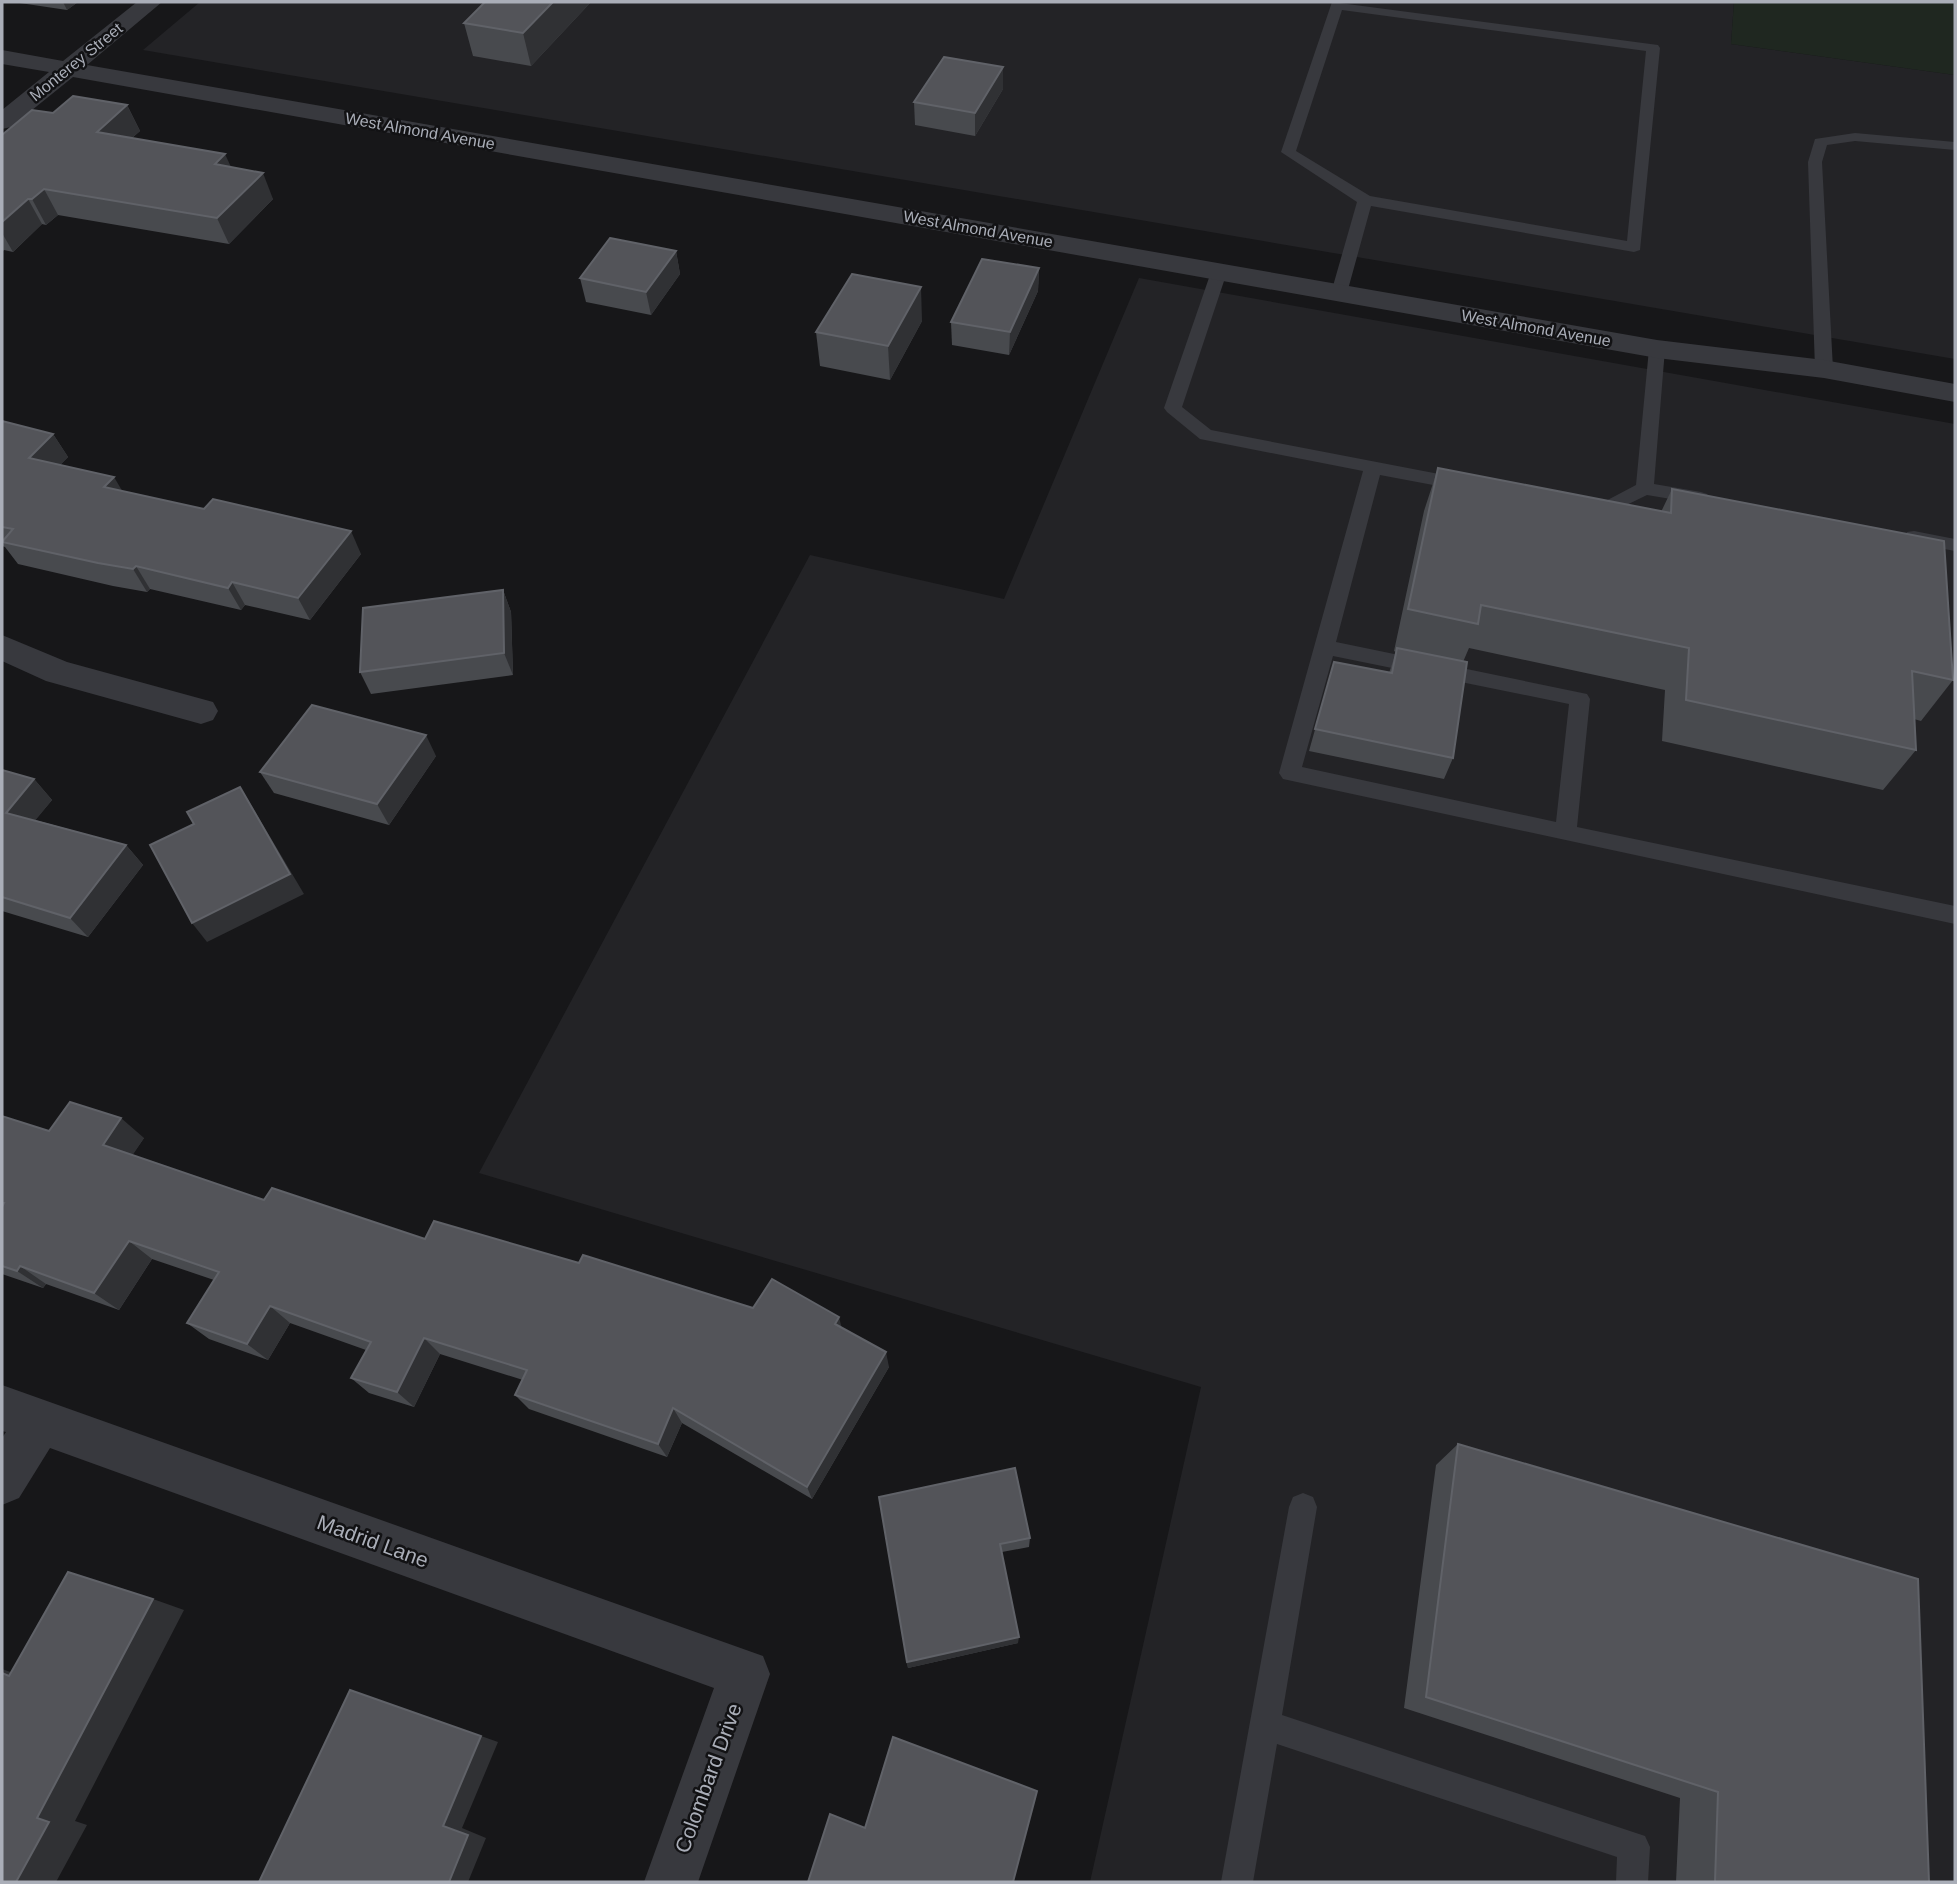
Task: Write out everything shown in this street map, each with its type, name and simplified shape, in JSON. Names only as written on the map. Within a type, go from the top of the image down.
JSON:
[{"type":"street","name":"Monterey Street","points":[[2,122],[151,2]]},
{"type":"street","name":"West Almond Avenue","points":[[2,57],[1657,349],[1824,369],[1955,393]]},
{"type":"street","points":[[2,647],[58,671],[201,711]]},
{"type":"street","points":[[2,1481],[21,1415]]},
{"type":"street","name":"Madrid Lane","points":[[21,1415],[745,1674]]},
{"type":"street","name":"Colombard Drive","points":[[671,1882],[745,1674]]},
{"type":"lane","points":[[1338,5],[1653,48],[1634,247],[1365,200],[1288,152],[1338,5]]},
{"type":"lane","points":[[1824,369],[1815,162],[1820,142],[1855,137],[1955,146]]},
{"type":"lane","points":[[1339,293],[1365,200]]},
{"type":"lane","points":[[1219,272],[1173,408],[1206,435],[1481,488]]},
{"type":"lane","points":[[1645,488],[1657,349]]},
{"type":"lane","points":[[1373,467],[1290,773],[1955,915]]},
{"type":"lane","points":[[1575,506],[1602,511],[1645,488],[1713,500]]},
{"type":"lane","points":[[1901,535],[1955,545]]},
{"type":"lane","points":[[1325,647],[1580,699],[1566,833]]},
{"type":"lane","points":[[1237,1882],[1303,1507]]},
{"type":"lane","points":[[1265,1725],[1634,1847],[1632,1882]]},
{"type":"shaded area","points":[[200,2],[1734,2],[1731,44],[1955,75],[1955,359],[143,50]]},
{"type":"shaded area","points":[[1734,2],[1955,2],[1955,75],[1731,44]]},
{"type":"shaded area","points":[[1139,278],[1955,424],[1955,1882],[1090,1882],[1201,1387],[479,1173],[810,555],[1004,599]]},
{"type":"building","points":[[485,2],[553,2],[523,33],[464,23]]},
{"type":"building","points":[[944,57],[1003,67],[975,113],[914,102]]},
{"type":"building","points":[[73,96],[127,105],[97,132],[225,154],[215,164],[263,173],[217,218],[44,189],[2,222],[2,135],[32,110],[53,113]]},
{"type":"building","points":[[610,238],[676,251],[646,292],[580,278]]},
{"type":"building","points":[[982,259],[1039,268],[1010,332],[951,322]]},
{"type":"building","points":[[852,274],[921,287],[888,346],[816,332]]},
{"type":"building","points":[[2,421],[53,434],[29,458],[114,477],[104,487],[204,509],[213,499],[351,531],[298,598],[232,582],[228,588],[136,566],[133,569],[98,563],[2,542],[13,529],[2,527]]},
{"type":"building","points":[[1438,468],[1671,513],[1672,489],[1944,541],[1953,680],[1912,671],[1916,750],[1686,700],[1689,648],[1481,605],[1478,624],[1408,609]]},
{"type":"building","points":[[503,590],[504,653],[360,672],[363,608]]},
{"type":"building","points":[[1397,648],[1467,662],[1453,758],[1315,729],[1334,662],[1392,673]]},
{"type":"building","points":[[312,705],[426,735],[377,804],[260,772]]},
{"type":"building","points":[[2,770],[34,779],[6,813],[126,845],[70,918],[2,897]]},
{"type":"building","points":[[240,787],[290,874],[192,923],[150,845],[194,824],[187,812]]},
{"type":"building","points":[[70,1102],[121,1118],[103,1145],[264,1200],[272,1188],[425,1239],[434,1221],[579,1263],[583,1255],[753,1308],[772,1279],[839,1317],[835,1324],[886,1352],[807,1487],[673,1408],[658,1444],[515,1395],[527,1370],[424,1338],[397,1392],[351,1378],[371,1342],[270,1306],[247,1344],[187,1323],[219,1272],[129,1241],[94,1293],[20,1266],[17,1271],[2,1266],[2,1116],[49,1131]]},
{"type":"building","points":[[1458,1444],[1918,1579],[1929,1882],[1715,1882],[1718,1792],[1426,1697]]},
{"type":"building","points":[[1015,1468],[1030,1538],[1000,1544],[1019,1637],[907,1662],[879,1497]]},
{"type":"building","points":[[68,1572],[153,1599],[37,1818],[49,1822],[16,1882],[2,1882],[2,1673],[9,1676]]},
{"type":"building","points":[[350,1690],[481,1736],[443,1826],[468,1835],[449,1882],[259,1882]]},
{"type":"building","points":[[893,1737],[1037,1791],[1013,1882],[808,1882],[830,1814],[865,1828]]}]
